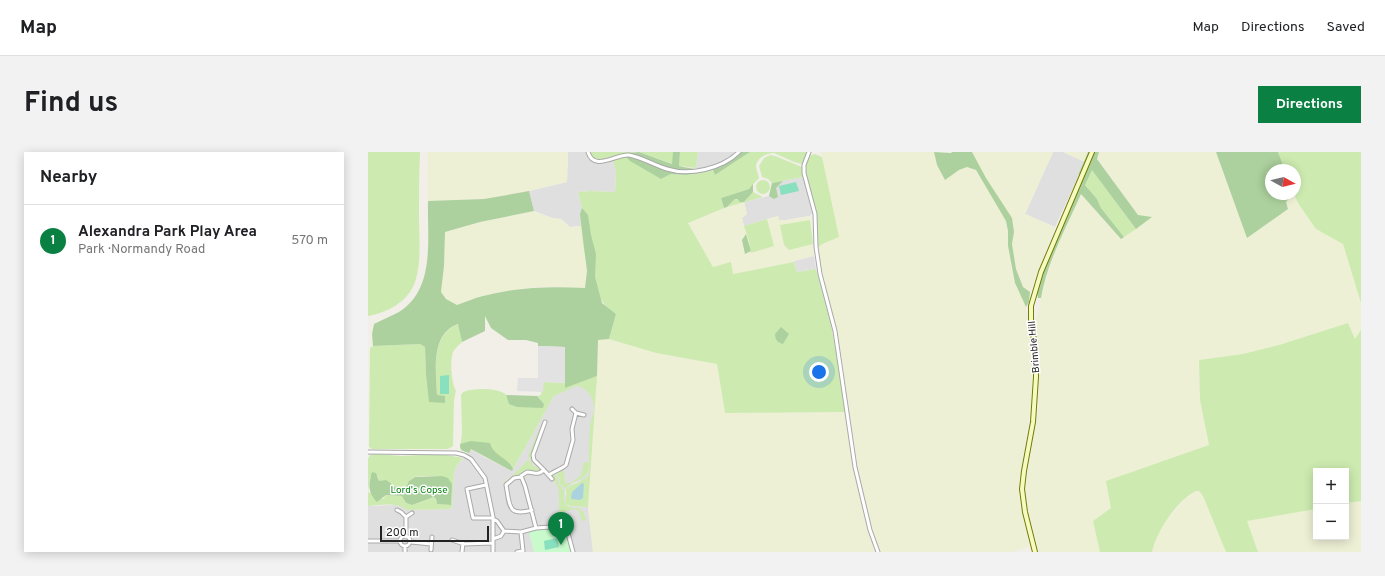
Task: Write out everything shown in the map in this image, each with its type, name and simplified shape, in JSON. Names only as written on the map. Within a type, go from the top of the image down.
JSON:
[{"type":"main road","name":"Brimble Hill","points":[[1035,552],[1025,512],[1022,490],[1033,422],[1036,377],[1036,354],[1031,319],[1031,306],[1041,272],[1092,152]]},
{"type":"street","points":[[588,152],[591,158],[596,161],[605,161],[628,155],[668,169],[682,171],[712,167],[731,159],[739,152]]},
{"type":"street","points":[[809,152],[804,165],[804,172],[815,214],[816,247],[820,274],[835,331],[855,467],[868,523],[878,552]]},
{"type":"street","points":[[572,409],[576,413],[584,415]]},
{"type":"street","points":[[549,475],[555,470],[565,467],[566,465],[573,440],[572,429],[576,413]]},
{"type":"street","points":[[545,422],[533,455],[533,459],[552,479]]},
{"type":"street","points":[[368,452],[460,453],[468,457],[476,465],[484,477],[493,518],[494,552]]},
{"type":"street","points":[[532,510],[522,513],[514,511],[510,505],[504,485],[514,478],[521,477],[525,472],[537,474],[544,470]]},
{"type":"street","points":[[521,477],[525,483],[536,528]]},
{"type":"street","points":[[486,485],[465,490],[473,518],[493,518],[504,531]]},
{"type":"street","points":[[397,510],[406,517],[406,537],[411,542],[431,544]]},
{"type":"street","points":[[406,517],[412,513]]},
{"type":"street","points":[[504,531],[521,532],[536,528],[566,526],[573,552]]},
{"type":"street","points":[[493,539],[499,537],[504,531]]},
{"type":"street","points":[[517,552],[523,551],[521,532]]},
{"type":"street","points":[[368,541],[400,541],[402,538],[406,537]]},
{"type":"street","points":[[431,550],[432,537]]},
{"type":"street","points":[[452,540],[463,543],[493,543]]},
{"type":"street","points":[[400,541],[401,544],[405,546]]},
{"type":"street","points":[[405,546],[411,542]]},
{"type":"street","points":[[462,552],[463,543]]},
{"type":"street","points":[[405,546],[405,552]]},
{"type":"shaded area","points":[[568,152],[590,152],[590,155],[598,160],[612,157],[616,172],[615,192],[578,192],[582,208],[580,214],[581,226],[570,227],[561,219],[552,218],[534,211],[529,191],[567,182]]},
{"type":"shaded area","points":[[698,152],[737,152],[722,162],[703,168],[696,168]]},
{"type":"shaded area","points":[[1053,152],[1063,152],[1085,162],[1055,227],[1025,214]]},
{"type":"shaded area","points":[[803,177],[812,213],[810,216],[779,220],[778,216],[744,226],[742,218],[747,214],[744,202],[769,196],[772,183]]},
{"type":"shaded area","points":[[814,256],[816,269],[797,272],[794,261]]},
{"type":"shaded area","points":[[538,346],[565,347],[565,383],[544,382],[543,392],[517,391],[518,378],[538,378]]},
{"type":"shaded area","points":[[597,376],[590,480],[583,480],[574,483],[566,489],[565,493],[568,506],[588,507],[593,552],[368,552],[368,506],[395,505],[402,506],[407,510],[450,509],[452,507],[454,473],[456,467],[471,449],[512,471],[558,391]]},
{"type":"green space","points":[[368,152],[420,152],[419,266],[417,275],[410,292],[397,305],[386,311],[368,316]]},
{"type":"green space","points":[[428,152],[568,152],[567,182],[484,199],[428,201]]},
{"type":"green space","points":[[590,152],[638,152],[598,160],[593,159]]},
{"type":"green space","points":[[639,152],[673,152],[673,164]]},
{"type":"green space","points":[[639,152],[672,164],[673,152],[680,152],[679,166],[707,170],[714,169],[725,164],[741,152],[750,152],[715,175],[713,170],[686,175],[671,174],[661,179],[630,161],[623,154]]},
{"type":"green space","points":[[680,152],[698,152],[696,168],[679,166]]},
{"type":"green space","points":[[750,152],[808,152],[802,164],[774,153],[763,156],[756,165],[759,178],[749,189],[721,198],[724,208],[688,223],[713,267],[731,262],[733,274],[794,262],[797,272],[816,269],[831,324],[846,412],[725,413],[717,364],[656,353],[609,339],[616,314],[606,306],[592,283],[585,255],[580,214],[582,208],[578,192],[615,192],[616,172],[613,160],[627,157],[661,179],[671,174],[686,175],[714,170],[715,175]]},
{"type":"green space","points":[[821,152],[934,152],[937,165],[945,180],[959,170],[967,167],[976,170],[1006,221],[1012,271],[1017,289],[1022,296],[1026,307],[1033,354],[1031,408],[1019,487],[1020,503],[1030,546],[1012,552],[880,552],[869,519],[860,479],[839,342],[819,258],[818,248],[822,244],[823,163]]},
{"type":"green space","points":[[934,152],[972,152],[986,178],[1012,218],[1014,232],[1012,244],[1016,269],[1023,287],[1030,292],[1029,302],[1026,307],[1015,283],[1008,246],[1006,221],[976,170],[967,167],[959,170],[945,180],[937,165]]},
{"type":"green space","points":[[972,152],[1053,152],[1025,214],[1055,227],[1030,292],[1023,287],[1016,269],[1012,244],[1014,232]]},
{"type":"green space","points":[[1063,152],[1088,152],[1085,162]]},
{"type":"green space","points":[[1088,152],[1099,152],[1097,159],[1138,215],[1152,217],[1136,229],[1092,170],[1085,185],[1097,199],[1101,208],[1124,237],[1121,239],[1081,194],[1052,258],[1041,298],[1038,298],[1037,293],[1047,262],[1079,187],[1079,173]]},
{"type":"green space","points":[[1099,152],[1216,152],[1247,237],[1287,200],[1297,200],[1332,237],[1343,244],[1361,304],[1361,330],[1355,340],[1348,323],[1279,345],[1243,354],[1199,360],[1200,400],[1209,445],[1107,481],[1111,508],[1093,521],[1100,552],[1039,552],[1028,510],[1026,488],[1038,411],[1040,360],[1035,321],[1043,288],[1054,254],[1081,194],[1121,239],[1151,218],[1138,215],[1097,158]]},
{"type":"green space","points":[[1216,152],[1278,152],[1283,164],[1265,164],[1265,200],[1288,200],[1286,202],[1288,209],[1247,238]]},
{"type":"green space","points":[[1278,152],[1361,152],[1361,303],[1343,244],[1316,229],[1297,200],[1301,200],[1301,164],[1283,164]]},
{"type":"green space","points":[[815,154],[822,157],[839,237],[822,244],[818,248],[816,214],[809,191],[806,171],[806,163],[809,157]]},
{"type":"green space","points":[[770,155],[802,167],[803,177],[772,183],[768,179],[762,177],[759,166],[764,158]]},
{"type":"green space","points":[[1092,169],[1136,229],[1124,237],[1101,208],[1097,199],[1085,185]]},
{"type":"green space","points":[[763,180],[768,182],[770,187],[768,192],[763,194],[758,192],[756,187],[758,182]]},
{"type":"green space","points":[[783,181],[776,188],[778,197],[774,199],[769,196],[772,183]]},
{"type":"green space","points":[[796,182],[799,191],[781,195],[779,186]]},
{"type":"green space","points":[[753,184],[753,192],[744,202],[740,202],[735,199],[724,208],[721,198],[749,189]]},
{"type":"green space","points":[[529,191],[534,211],[480,222],[445,232],[444,266],[441,292],[446,299],[457,305],[496,293],[521,289],[547,287],[585,288],[587,271],[580,214],[582,208],[588,215],[596,254],[595,277],[602,303],[616,314],[609,339],[598,340],[597,376],[565,388],[565,347],[538,346],[538,343],[526,340],[508,340],[491,328],[485,316],[485,331],[462,342],[458,324],[449,329],[443,336],[437,355],[436,376],[437,395],[445,396],[445,403],[429,402],[425,347],[420,344],[373,346],[372,334],[374,324],[399,312],[411,302],[419,290],[424,277],[427,262],[428,201],[484,199]]},
{"type":"green space","points":[[753,192],[763,197],[727,207],[735,199],[744,202]]},
{"type":"green space","points":[[744,202],[747,214],[742,218],[744,226],[778,216],[779,220],[786,220],[810,216],[814,256],[794,262],[733,275],[713,267],[688,223],[724,208]]},
{"type":"green space","points":[[534,211],[552,218],[561,219],[570,227],[581,226],[587,271],[585,288],[540,287],[519,289],[481,296],[456,305],[446,299],[441,292],[444,266],[445,232],[480,222]]},
{"type":"green space","points":[[767,219],[774,246],[751,253],[744,226]]},
{"type":"green space","points":[[810,220],[813,244],[789,250],[784,245],[780,225]]},
{"type":"green space","points":[[746,234],[751,251],[745,254],[742,240]]},
{"type":"green space","points":[[1348,323],[1355,339],[1361,330],[1361,501],[1349,503],[1349,468],[1313,468],[1313,510],[1247,521],[1258,552],[1226,552],[1203,496],[1199,491],[1196,491],[1189,495],[1168,517],[1158,535],[1152,552],[1100,552],[1093,521],[1111,508],[1106,481],[1209,445],[1200,400],[1199,360],[1243,354],[1279,345]]},
{"type":"green space","points":[[459,324],[462,342],[453,352],[452,360],[452,377],[456,390],[454,400],[453,446],[448,449],[372,449],[369,447],[370,348],[373,346],[420,344],[425,347],[426,374],[437,395],[436,365],[439,345],[443,336],[450,329]]},
{"type":"green space","points":[[781,327],[789,334],[783,344],[777,341],[775,336]]},
{"type":"green space","points":[[609,339],[656,353],[717,364],[725,413],[846,412],[852,455],[864,517],[875,552],[593,552],[588,507],[598,340]]},
{"type":"green space","points":[[449,375],[449,394],[440,394],[440,376]]},
{"type":"green space","points":[[597,376],[588,507],[570,506],[566,504],[566,489],[587,477],[590,465],[589,434],[594,406],[591,396],[582,387],[576,386],[554,396],[512,471],[471,449],[469,453],[461,450],[461,395],[463,392],[479,389],[492,389],[503,392],[506,397],[544,404],[537,396],[541,395],[543,382],[565,383],[565,388]]},
{"type":"green space","points":[[506,395],[537,396],[544,404],[543,408],[517,407],[509,404]]},
{"type":"green space","points":[[539,429],[540,430],[532,458],[540,468],[532,463],[528,456]]},
{"type":"green space","points":[[471,441],[490,443],[494,451],[511,465],[513,469],[512,471],[471,449],[469,453],[461,449],[460,444]]},
{"type":"green space","points":[[441,454],[463,458],[456,467],[454,473],[452,507],[450,509],[407,510],[403,507],[393,505],[368,506],[368,492],[368,459],[370,455],[401,456]],"holes":[[[378,476],[379,481],[387,481],[392,487],[401,488],[406,487],[410,480],[415,477],[432,476],[448,478],[451,505],[437,504],[435,497],[412,505],[406,503],[403,496],[386,495],[383,499],[368,492],[370,477]]]},
{"type":"green space","points":[[528,460],[532,465],[541,470],[535,472],[525,470],[520,476],[502,484],[512,476]]},
{"type":"green space","points":[[584,462],[590,463],[587,474],[565,489],[560,484],[559,477],[555,472],[562,469],[564,472],[565,483],[571,483],[581,475]]},
{"type":"green space","name":"Lord's Copse","points":[[372,472],[376,473],[379,481],[386,480],[396,488],[406,487],[409,481],[415,477],[442,476],[448,478],[452,484],[451,505],[437,504],[434,497],[412,505],[406,503],[402,496],[386,495],[377,502],[370,492]]},
{"type":"green space","points":[[554,472],[558,478],[559,485],[564,490],[564,500],[566,505],[571,508],[579,508],[584,513],[586,520],[582,521],[579,511],[575,509],[561,513],[559,510],[559,490],[552,476]]},
{"type":"green space","points":[[1196,491],[1199,491],[1203,496],[1226,552],[1152,552],[1158,532],[1163,524],[1185,499]]},
{"type":"green space","points":[[1361,501],[1361,552],[1258,552],[1246,521],[1313,510],[1313,540],[1349,540],[1349,503]]},
{"type":"green space","points":[[536,529],[566,529],[571,552],[534,552],[529,532]]},
{"type":"green space","points":[[557,538],[559,547],[545,550],[544,541]]},
{"type":"water","points":[[582,483],[584,484],[583,498],[580,500],[572,499],[572,492]]},
{"type":"place","name":"Alexandra Park Play Area","points":[[561,545]]}]
